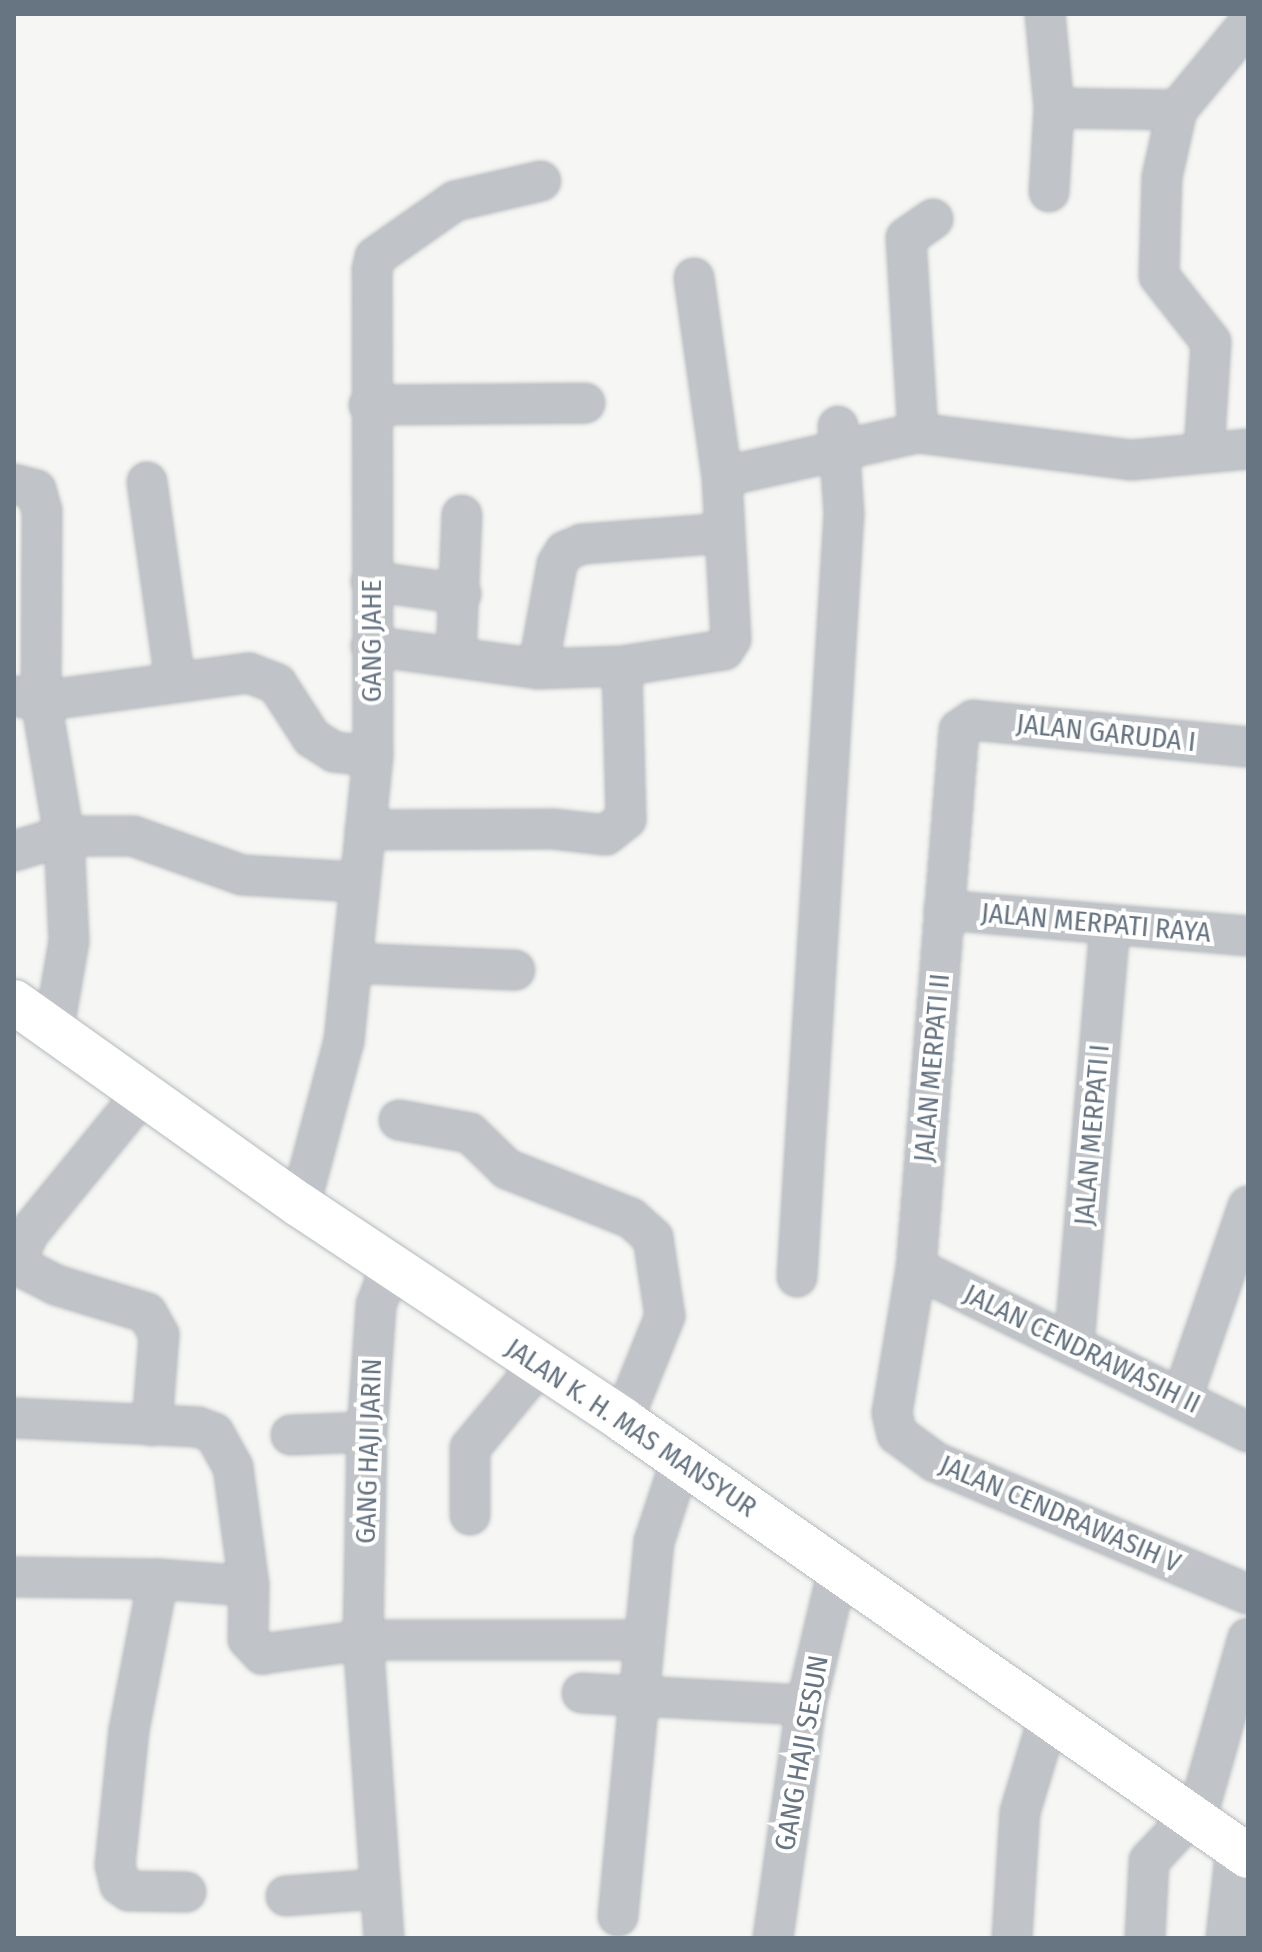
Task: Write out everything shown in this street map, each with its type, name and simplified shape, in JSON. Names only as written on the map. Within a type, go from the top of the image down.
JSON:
[{"type":"street","points":[[1045,14],[1054,108],[1049,192]]},
{"type":"street","points":[[1204,453],[1211,342],[1159,276],[1162,177],[1177,110],[1248,24]]},
{"type":"street","points":[[1054,108],[1177,110]]},
{"type":"street","name":"GANG JAHE","points":[[300,1205],[344,1041],[353,963],[357,882],[373,756],[369,405],[375,257],[455,201],[541,181]]},
{"type":"street","points":[[918,433],[906,238],[933,219]]},
{"type":"street","points":[[371,646],[538,669],[622,666],[724,650],[731,639],[722,477],[694,278]]},
{"type":"street","points":[[369,405],[585,403]]},
{"type":"street","points":[[722,477],[840,440],[918,433],[1132,460],[1248,449]]},
{"type":"street","points":[[797,1277],[844,514],[840,440]]},
{"type":"street","points":[[147,482],[175,682]]},
{"type":"street","points":[[14,484],[36,490],[42,511],[27,698],[64,836],[69,941],[54,1028]]},
{"type":"street","points":[[456,656],[462,515]]},
{"type":"street","points":[[538,669],[557,564],[565,551],[582,544],[725,533]]},
{"type":"street","points":[[371,581],[461,594]]},
{"type":"street","points":[[365,830],[553,829],[606,835],[626,819],[622,666]]},
{"type":"street","points":[[27,698],[265,676],[277,684],[312,738],[334,752],[373,756]]},
{"type":"street","name":"JALAN GARUDA I","points":[[964,724],[1248,747]]},
{"type":"street","name":"JALAN MERPATI II","points":[[892,1413],[916,1268],[959,730],[964,724]]},
{"type":"street","points":[[14,851],[64,836],[133,836],[242,875],[357,882]]},
{"type":"street","name":"JALAN MERPATI RAYA","points":[[944,910],[1248,936]]},
{"type":"street","name":"JALAN MERPATI I","points":[[1074,1345],[1110,926]]},
{"type":"street","points":[[353,963],[515,970]]},
{"type":"street","name":"JALAN K. H. MAS MANSYUR","points":[[14,1002],[300,1205],[623,1420],[1242,1851]]},
{"type":"street","points":[[143,1093],[28,1234],[14,1265],[56,1285],[147,1313],[159,1335],[152,1426]]},
{"type":"street","points":[[399,1120],[470,1133],[507,1169],[631,1218],[653,1238],[665,1316],[623,1420]]},
{"type":"street","points":[[1182,1398],[1248,1206]]},
{"type":"street","name":"GANG HAJI JARIN","points":[[384,1938],[363,1640],[367,1432],[376,1305],[391,1266]]},
{"type":"street","name":"JALAN CENDRAWASIH II","points":[[916,1268],[1248,1432]]},
{"type":"street","points":[[470,1515],[470,1448],[539,1365]]},
{"type":"street","name":"JALAN CENDRAWASIH V","points":[[892,1413],[897,1434],[935,1462],[1248,1594]]},
{"type":"street","points":[[14,1418],[198,1427],[214,1433],[225,1447],[233,1467],[249,1586],[248,1639],[257,1652],[363,1640],[642,1640]]},
{"type":"street","points":[[291,1435],[367,1432]]},
{"type":"street","points":[[618,1916],[636,1695],[654,1542],[681,1460]]},
{"type":"street","name":"GANG HAJI SESUN","points":[[773,1938],[806,1705],[838,1570]]},
{"type":"street","points":[[14,1577],[158,1579],[249,1586]]},
{"type":"street","points":[[158,1579],[129,1730],[115,1865],[120,1885],[129,1891],[186,1892]]},
{"type":"street","points":[[1145,1938],[1149,1861],[1194,1818],[1248,1638]]},
{"type":"street","points":[[582,1693],[806,1705]]},
{"type":"street","points":[[1012,1938],[1020,1812],[1049,1716]]},
{"type":"street","points":[[1226,1938],[1242,1851]]},
{"type":"street","points":[[286,1896],[380,1889]]}]
